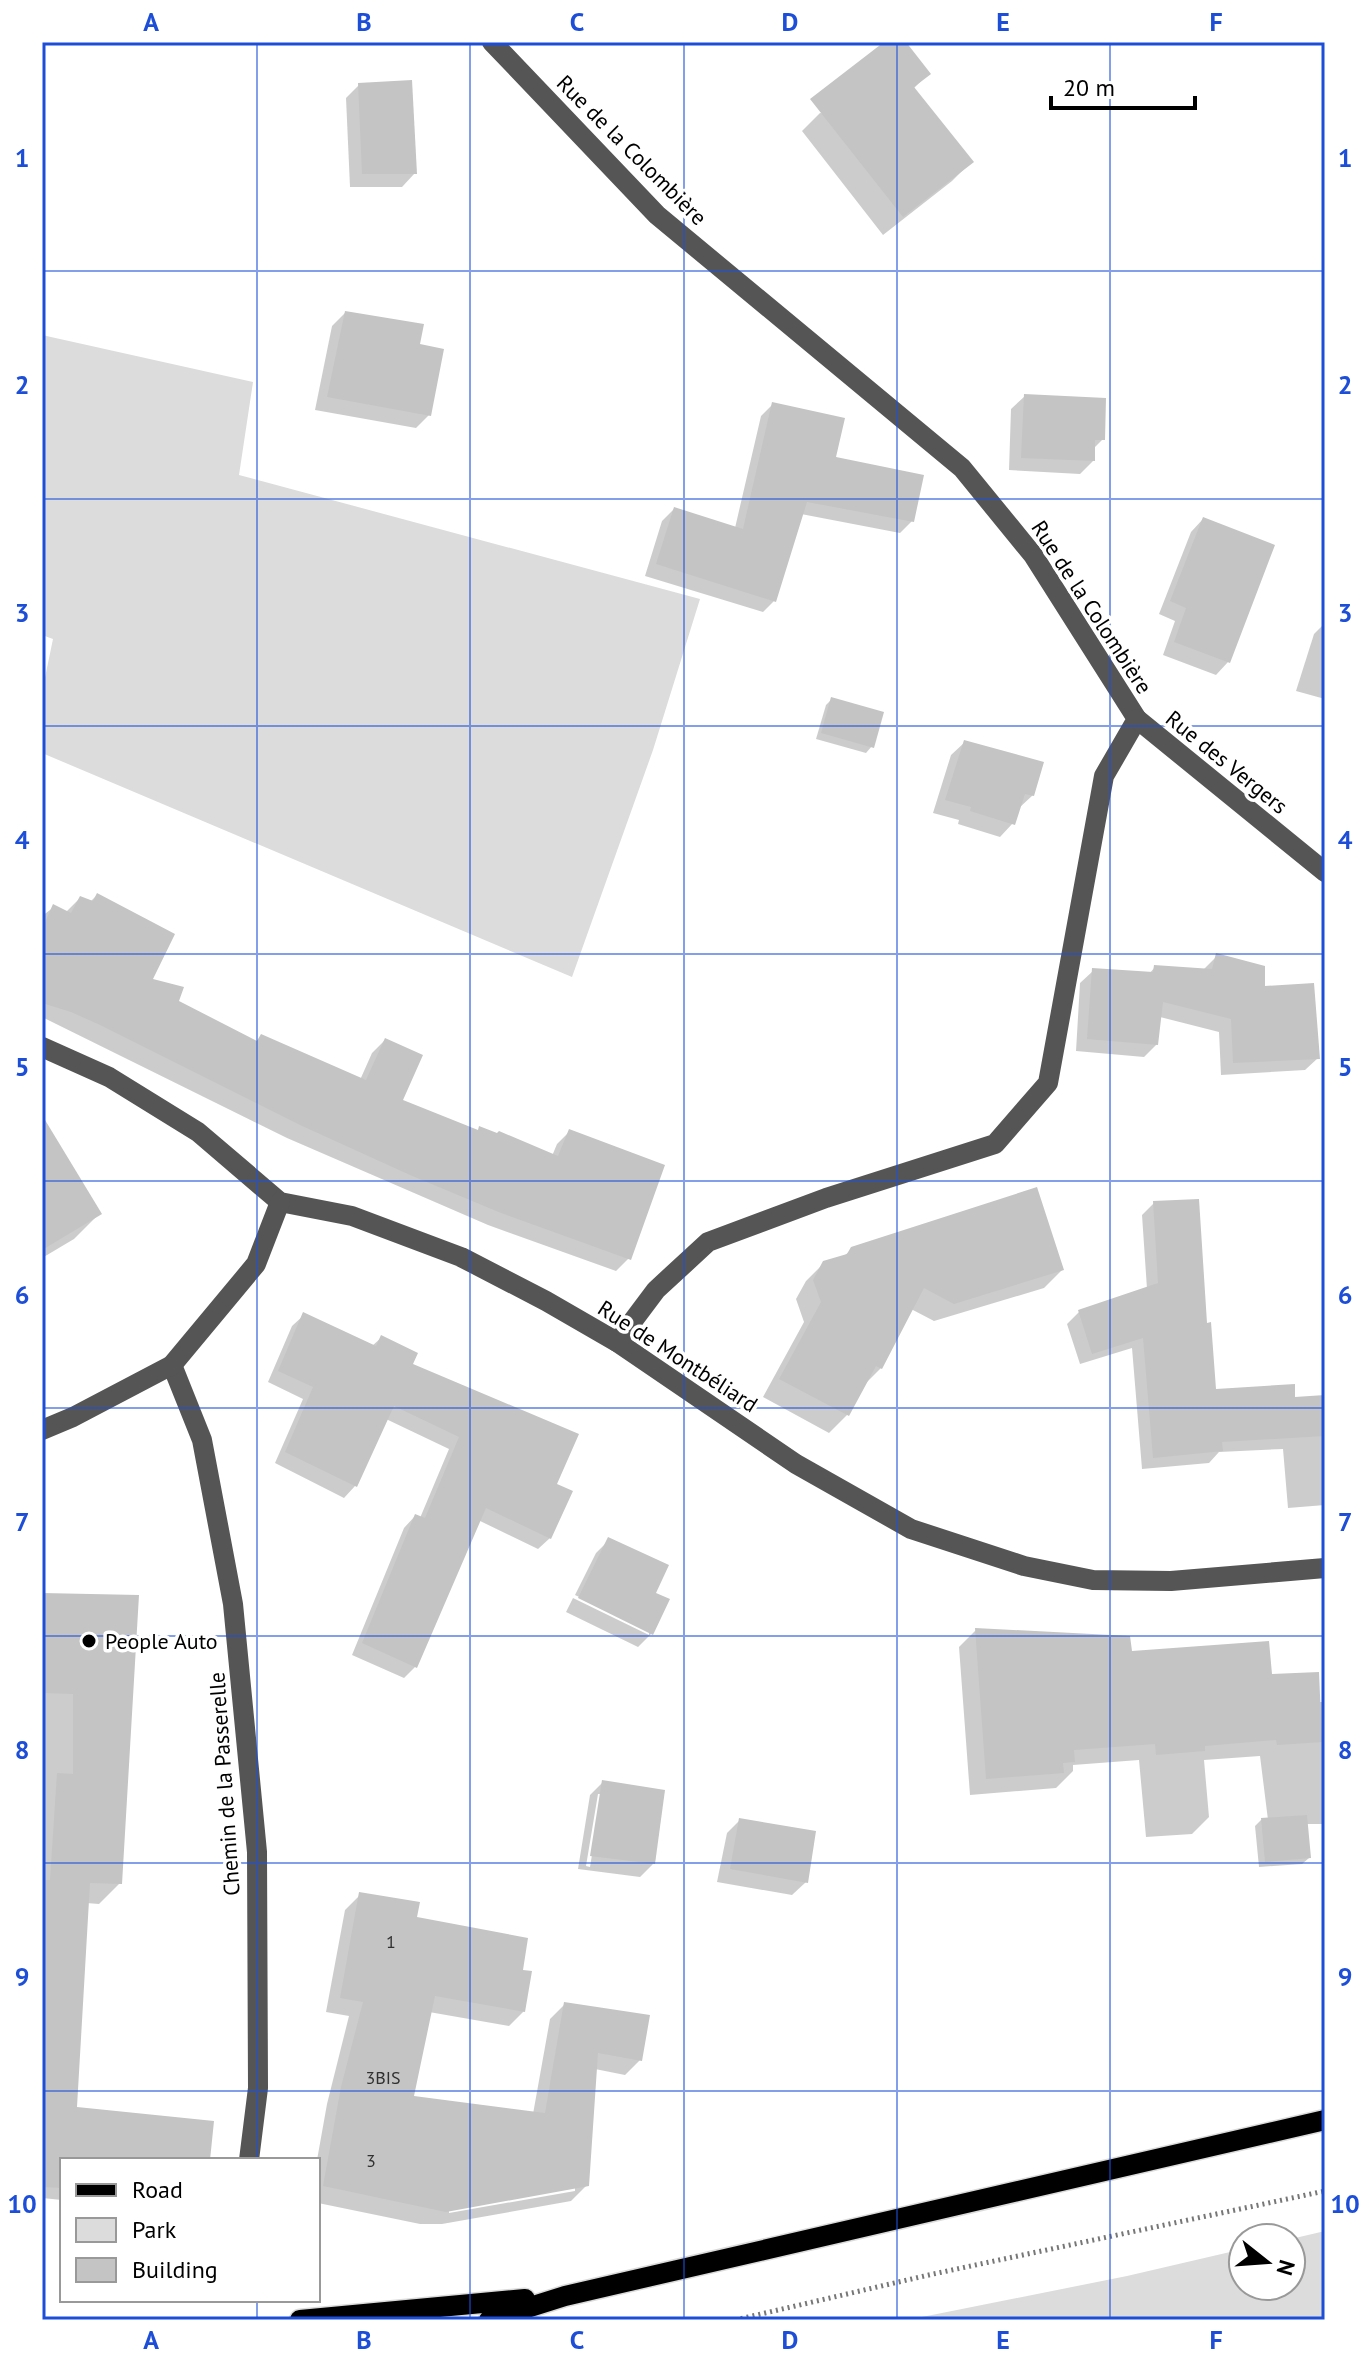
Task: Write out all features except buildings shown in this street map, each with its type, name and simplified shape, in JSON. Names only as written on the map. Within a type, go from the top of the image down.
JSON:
[{"type":"main road","points":[[489,2320],[565,2296],[1325,2120]]},
{"type":"main road","points":[[300,2320],[565,2296]]},
{"type":"street","name":"Rue de la Colombière","points":[[492,42],[657,215],[962,468],[1033,555],[1137,719],[1104,776],[1048,1083],[995,1144],[826,1198],[708,1242],[656,1290],[617,1342]]},
{"type":"street","name":"Rue des Vergers","points":[[1137,719],[1325,872]]},
{"type":"street","name":"Rue de Montbéliard","points":[[42,1047],[109,1077],[198,1132],[280,1202],[352,1216],[461,1257],[617,1342],[796,1464],[911,1529],[1024,1566],[1093,1580],[1171,1581],[1325,1568]]},
{"type":"street","points":[[42,1430],[172,1365],[256,1264],[280,1202]]},
{"type":"street","name":"Chemin de la Passerelle","points":[[172,1365],[202,1440],[233,1604],[257,1852],[258,2088],[249,2158]]},
{"type":"path","points":[[735,2320],[933,2274],[1325,2191]]},
{"type":"green space","points":[[42,335],[253,382],[239,475],[700,599],[653,750],[572,977],[42,753],[42,692],[53,639],[42,635]]},
{"type":"green space","points":[[1325,2231],[1325,2320],[907,2320],[1227,2253],[1227,2302],[1307,2302],[1307,2235]]},
{"type":"place","name":"People Auto","points":[[89,1641]]}]
